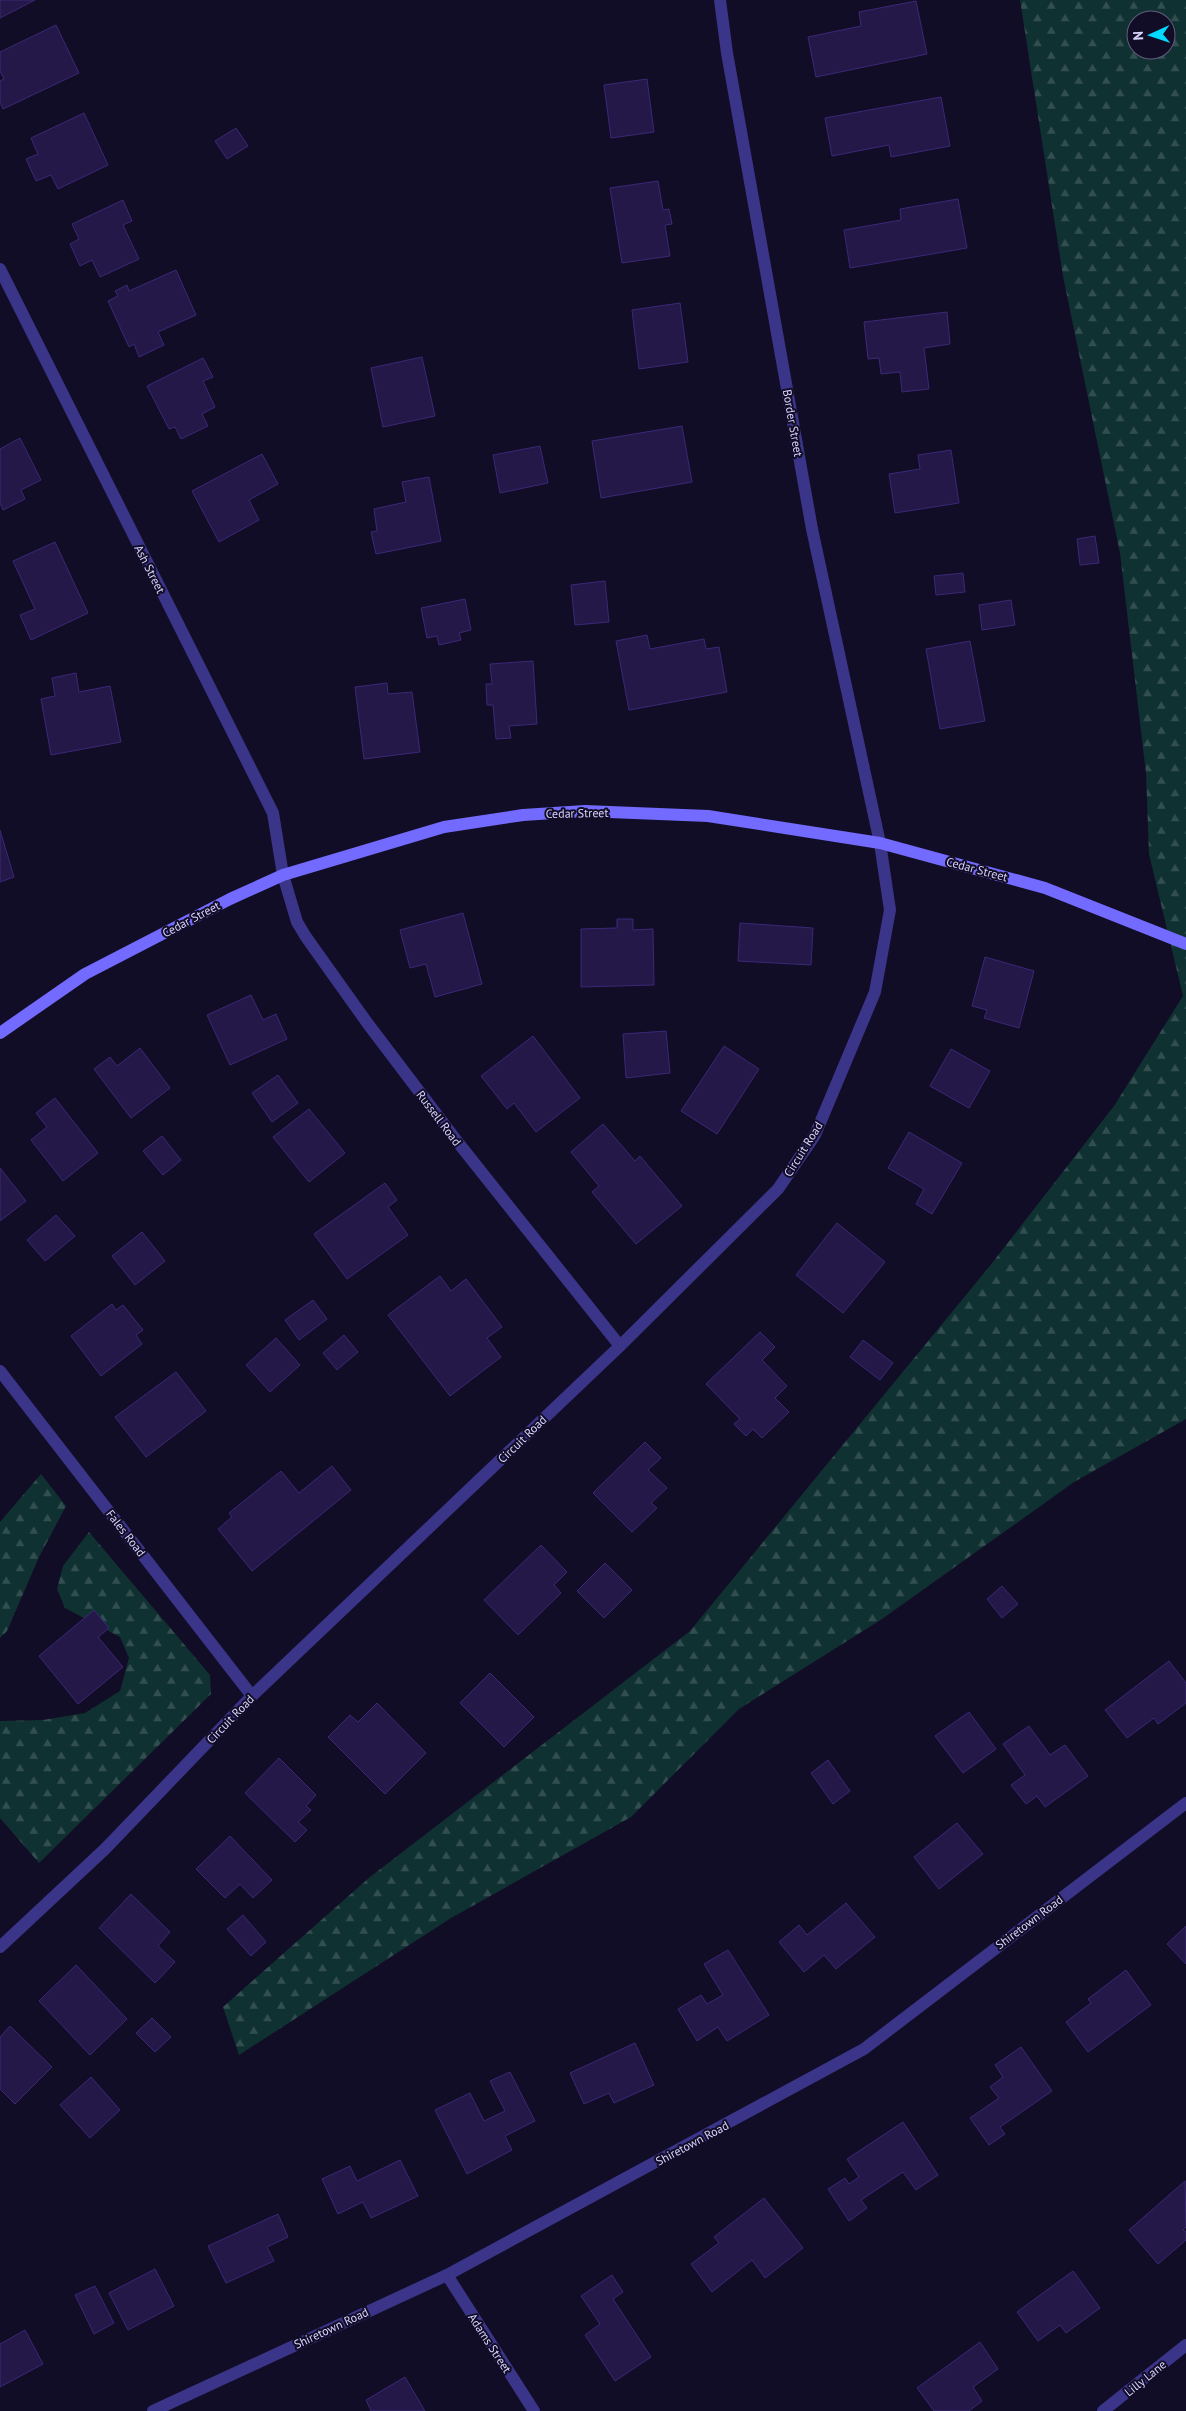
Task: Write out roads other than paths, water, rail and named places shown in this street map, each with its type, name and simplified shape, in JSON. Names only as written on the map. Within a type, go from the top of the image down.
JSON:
[{"type":"street","name":"Border Street","points":[[720,0],[729,62],[812,529],[880,842]]},
{"type":"street","name":"Ash Street","points":[[0,268],[273,813],[283,875]]},
{"type":"street","name":"Cedar Street","points":[[0,1033],[85,974],[230,899],[283,875],[444,827],[522,815],[585,810],[708,816],[880,842],[1045,888],[1186,944]]},
{"type":"street","name":"Circuit Road","points":[[0,1947],[105,1849],[252,1696],[620,1346],[778,1189],[815,1135],[875,992],[890,910],[880,842]]},
{"type":"street","name":"Russell Road","points":[[283,875],[297,922],[368,1024],[620,1346]]},
{"type":"street","name":"Fales Road","points":[[0,1371],[252,1696]]},
{"type":"street","name":"Shiretown Road","points":[[153,2411],[446,2275],[864,2049],[1186,1803]]},
{"type":"street","name":"Adams Street","points":[[446,2275],[534,2411]]},
{"type":"street","name":"Lilly Lane","points":[[1104,2411],[1186,2345]]}]
